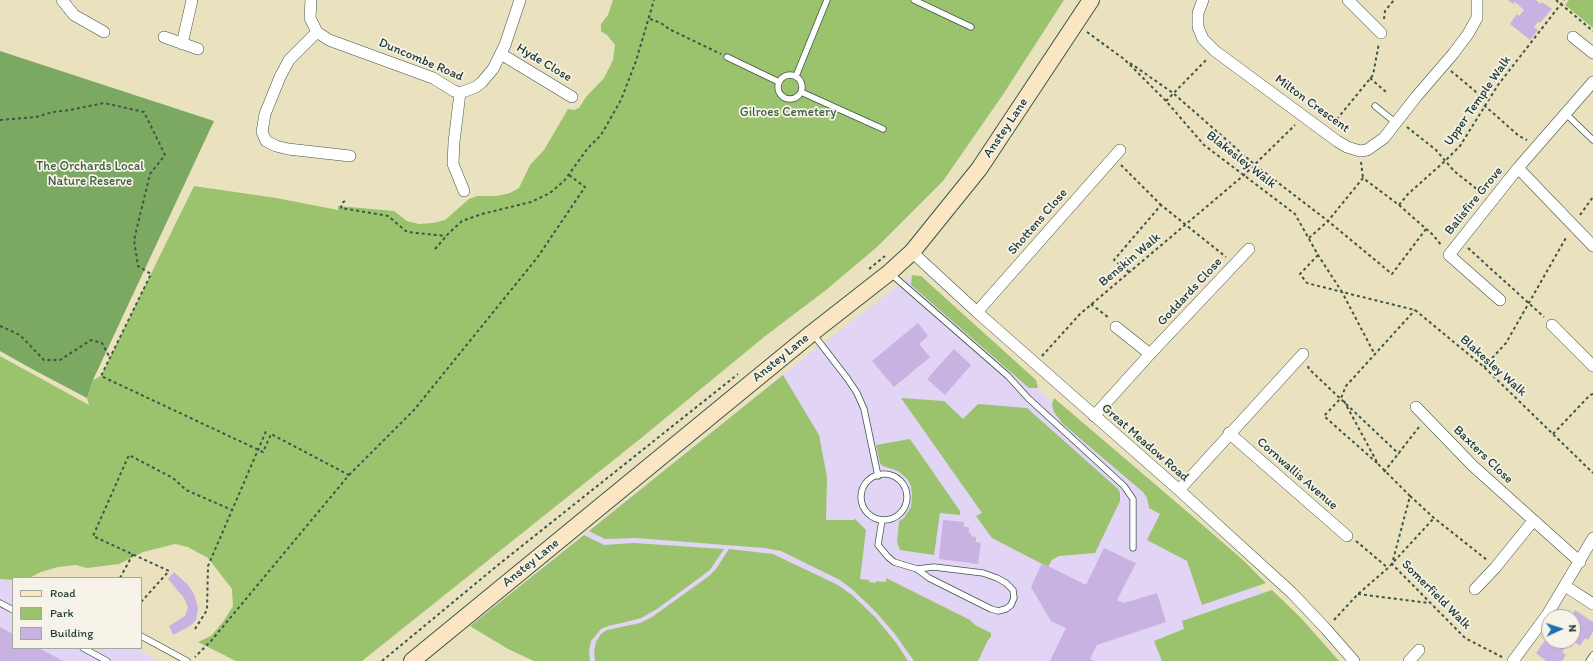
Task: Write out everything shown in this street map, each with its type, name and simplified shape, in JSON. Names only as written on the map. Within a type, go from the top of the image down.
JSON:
[{"type":"main road","name":"Anstey Lane","points":[[412,661],[812,333],[890,272],[912,252],[979,169],[1091,0]]},
{"type":"street","points":[[62,0],[74,16],[104,32]]},
{"type":"street","points":[[182,44],[192,0]]},
{"type":"street","points":[[311,0],[310,18],[317,32],[289,60],[265,114],[262,132],[266,141],[282,147],[350,156]]},
{"type":"street","name":"Duncombe Road","points":[[317,32],[329,40],[433,78],[460,93],[469,91],[482,82],[493,69],[505,46],[520,0]]},
{"type":"street","name":"Milton Crescent","points":[[1203,0],[1198,13],[1198,27],[1203,39],[1215,51],[1347,147],[1360,151]]},
{"type":"street","points":[[1348,0],[1381,33]]},
{"type":"street","points":[[1360,151],[1368,150],[1384,138],[1416,97],[1444,65],[1468,34],[1477,18],[1478,0]]},
{"type":"street","points":[[1573,37],[1593,54]]},
{"type":"street","points":[[164,38],[198,49]]},
{"type":"street","name":"Hyde Close","points":[[501,54],[572,97]]},
{"type":"street","name":"Balisfire Grove","points":[[1500,300],[1449,254],[1518,168],[1593,82]]},
{"type":"street","points":[[460,93],[453,164],[464,191]]},
{"type":"street","name":"Shottens Close","points":[[977,312],[1120,150]]},
{"type":"street","name":"Balisfire Grove","points":[[1518,168],[1593,246]]},
{"type":"street","name":"Goddards Close","points":[[1094,416],[1249,249]]},
{"type":"street","name":"Great Meadow Road","points":[[912,252],[1034,364],[1179,490],[1292,593],[1326,628],[1354,661]]},
{"type":"street","points":[[1552,325],[1593,366]]},
{"type":"street","points":[[1116,326],[1150,354]]},
{"type":"street","points":[[1179,490],[1229,433],[1303,354]]},
{"type":"street","name":"Baxters Close","points":[[1416,408],[1473,466],[1580,562]]},
{"type":"street","name":"Cornwallis Avenue","points":[[1229,433],[1347,536]]},
{"type":"street","points":[[1475,589],[1495,568],[1533,521]]},
{"type":"street","points":[[1509,659],[1547,615],[1593,538]]},
{"type":"street","points":[[1565,586],[1593,604]]},
{"type":"street","points":[[1409,661],[1419,650]]},
{"type":"lane","points":[[796,76],[827,0]]},
{"type":"lane","points":[[914,0],[971,27]]},
{"type":"lane","points":[[727,57],[779,82]]},
{"type":"lane","points":[[784,76],[796,76],[801,82],[801,92],[794,99],[787,99],[778,91],[779,82],[784,76]]},
{"type":"lane","points":[[801,92],[883,129]]},
{"type":"lane","points":[[1375,106],[1398,122]]},
{"type":"lane","points":[[1566,113],[1593,140]]},
{"type":"lane","points":[[890,272],[1008,376],[1028,398],[1124,486],[1133,499],[1133,548]]},
{"type":"lane","points":[[812,333],[857,393],[864,409],[878,476]]},
{"type":"lane","points":[[888,475],[895,477],[901,482],[907,495],[907,502],[899,515],[882,520],[871,516],[866,511],[862,504],[862,496],[864,488],[868,482],[878,476],[888,475]]},
{"type":"lane","points":[[882,520],[878,545],[894,562],[917,569],[935,582],[991,609],[998,611],[1006,609],[1011,605],[1014,598],[1013,590],[1006,583],[990,575],[934,567],[917,569]]},
{"type":"lane","points":[[0,603],[12,609]]},
{"type":"lane","points":[[142,637],[187,661]]},
{"type":"lane","points":[[85,649],[107,661]]},
{"type":"lane","points":[[1589,661],[1593,654]]},
{"type":"path","points":[[436,249],[446,236],[462,221],[482,214],[531,202],[550,193],[564,181],[588,148],[601,135],[621,100],[636,61],[654,0]]},
{"type":"path","points":[[1327,133],[1373,75],[1385,11],[1394,0]]},
{"type":"path","points":[[1556,0],[1593,31]]},
{"type":"path","name":"Upper Temple Walk","points":[[1399,205],[1408,194],[1460,146],[1498,85],[1564,0]]},
{"type":"path","points":[[649,18],[727,57]]},
{"type":"path","name":"Blakesley Walk","points":[[1076,24],[1124,58],[1166,101],[1204,145],[1295,214],[1318,255],[1342,292],[1374,354]]},
{"type":"path","points":[[1166,101],[1215,51]]},
{"type":"path","points":[[1124,58],[1173,93],[1255,165],[1328,221],[1392,274],[1426,229]]},
{"type":"path","points":[[1444,65],[1475,91],[1485,106],[1519,136],[1537,146]]},
{"type":"path","points":[[1370,78],[1386,92]]},
{"type":"path","points":[[0,120],[36,117],[52,112],[104,103],[144,112],[165,155],[150,174],[134,240],[138,266],[151,274],[101,376],[263,452],[272,434],[349,475]]},
{"type":"path","name":"Benskin Walk","points":[[1034,364],[1080,314],[1244,176],[1304,116]]},
{"type":"path","points":[[1398,122],[1436,150],[1454,171],[1492,201]]},
{"type":"path","points":[[1309,238],[1328,221],[1363,178],[1360,151]]},
{"type":"path","points":[[1112,158],[1161,205],[1234,265]]},
{"type":"path","points":[[191,661],[211,641],[349,475],[414,410],[536,258],[585,187],[569,175]]},
{"type":"path","points":[[1363,178],[1399,205],[1426,229],[1449,254]]},
{"type":"path","points":[[1484,366],[1506,343],[1573,226],[1593,197]]},
{"type":"path","points":[[345,201],[342,203],[341,208],[388,216],[408,232],[446,236]]},
{"type":"path","points":[[1129,272],[1114,260],[1161,205]]},
{"type":"path","points":[[1460,241],[1544,317]]},
{"type":"path","points":[[868,270],[887,255]]},
{"type":"path","points":[[1318,255],[1300,274],[1307,283],[1342,292]]},
{"type":"path","name":"Blakesley Walk","points":[[1342,292],[1415,310],[1484,366],[1593,473]]},
{"type":"path","points":[[1091,304],[1108,316],[1116,326]]},
{"type":"path","points":[[1378,464],[1324,416],[1341,398],[1346,386],[1415,310]]},
{"type":"path","points":[[0,326],[20,335],[44,360],[60,360],[91,340],[102,342],[110,358]]},
{"type":"path","points":[[1303,354],[1309,369],[1399,454]]},
{"type":"path","points":[[382,661],[498,565],[739,373]]},
{"type":"path","points":[[1553,434],[1590,395],[1593,394]]},
{"type":"path","points":[[1344,401],[1378,464],[1384,472],[1434,518],[1483,556],[1495,568]]},
{"type":"path","points":[[1384,472],[1426,419]]},
{"type":"path","points":[[195,629],[207,610],[208,566],[267,429]]},
{"type":"path","points":[[142,601],[170,571],[93,536],[129,455],[173,478],[186,490],[232,510]]},
{"type":"path","name":"Somerfield Walk","points":[[1392,564],[1410,496]]},
{"type":"path","name":"Somerfield Walk","points":[[1326,628],[1358,594],[1392,564],[1434,518]]},
{"type":"path","points":[[1347,536],[1352,537],[1388,568]]},
{"type":"path","points":[[121,577],[133,554]]},
{"type":"path","name":"Somerfield Walk","points":[[1392,564],[1465,638],[1509,659]]},
{"type":"path","points":[[1358,594],[1430,603]]},
{"type":"shaded area","points":[[912,275],[1264,593],[1332,661],[534,661],[508,649],[470,626],[795,365]]},
{"type":"shaded area","points":[[0,579],[12,582],[12,649],[137,649],[159,661],[0,661]]},
{"type":"green space","name":"Gilroes Cemetery","points":[[613,0],[1064,0],[1002,96],[943,181],[877,247],[826,290],[764,337],[640,439],[362,661],[236,661],[198,642],[211,636],[223,622],[233,606],[232,589],[208,558],[188,547],[175,544],[143,552],[119,564],[87,568],[76,565],[58,567],[41,572],[31,577],[12,577],[12,580],[0,579],[0,356],[89,405],[87,398],[93,380],[101,376],[194,186],[276,198],[338,210],[338,206],[394,211],[407,221],[419,224],[445,220],[469,199],[477,196],[496,196],[510,193],[519,188],[530,165],[544,150],[568,109],[574,110],[579,108],[586,97],[604,78],[613,60],[615,45],[608,36],[601,31],[601,24],[608,15]]},
{"type":"green space","points":[[1569,0],[1593,0],[1593,28],[1565,5]]},
{"type":"green space","name":"The Orchards Local Nature Reserve","points":[[0,51],[214,121],[93,380],[87,398],[0,351]]},
{"type":"green space","points":[[912,275],[921,276],[1036,380],[1038,388],[1029,388],[911,285]]},
{"type":"green space","points":[[783,375],[819,435],[827,477],[826,520],[854,520],[854,518],[866,530],[860,579],[869,580],[869,582],[876,583],[876,581],[886,582],[886,578],[970,620],[975,625],[991,633],[991,637],[988,640],[978,661],[914,661],[895,634],[875,611],[852,589],[840,580],[781,551],[764,548],[636,538],[605,539],[589,531]]},
{"type":"green space","points":[[901,398],[944,401],[963,419],[978,404],[1027,408],[1118,489],[1120,493],[1120,501],[1095,553],[1059,556],[1052,560],[1048,567],[992,538],[976,516],[982,513]]},
{"type":"green space","points":[[1054,398],[1243,560],[1266,583],[1202,605],[1187,561],[1147,540],[1160,514],[1149,508],[1147,498],[1143,492],[1063,424],[1054,412],[1052,404]]},
{"type":"green space","points":[[910,439],[960,511],[960,515],[940,513],[934,555],[900,550],[897,542],[899,521],[904,518],[911,507],[911,486],[908,480],[898,471],[883,466],[880,463],[876,445]]},
{"type":"green space","points":[[584,535],[604,545],[634,543],[724,549],[710,570],[657,609],[641,618],[601,629],[591,641],[589,651],[590,661],[534,661],[508,649],[470,626]]},
{"type":"green space","points":[[729,549],[773,554],[838,585],[852,595],[875,617],[897,644],[908,661],[595,661],[594,651],[596,642],[601,634],[607,630],[640,623],[652,617],[709,576],[716,569]]},
{"type":"green space","points":[[1272,590],[1301,618],[1339,661],[1162,661],[1154,641],[1184,629],[1182,621]]},
{"type":"building","points":[[1508,0],[1536,0],[1540,4],[1542,2],[1552,9],[1540,23],[1538,22],[1534,27],[1538,30],[1530,40],[1510,24],[1517,14],[1519,16],[1524,10],[1515,2],[1513,4]]},
{"type":"building","points":[[918,323],[928,336],[919,344],[930,357],[894,387],[872,361]]},
{"type":"building","points":[[954,349],[971,365],[945,395],[927,379]]},
{"type":"building","points":[[943,520],[964,522],[964,527],[969,527],[969,532],[972,536],[976,537],[976,542],[981,543],[978,564],[939,559]]},
{"type":"building","points":[[1104,548],[1136,563],[1117,600],[1124,603],[1157,593],[1166,622],[1097,645],[1090,659],[1094,661],[1050,661],[1066,628],[1051,621],[1031,587],[1042,563],[1086,585]]},
{"type":"building","points":[[174,572],[188,585],[194,594],[198,608],[196,620],[190,626],[173,635],[169,626],[185,616],[188,607],[184,598],[168,579]]},
{"type":"building","points":[[1581,614],[1593,622],[1593,632],[1588,640],[1585,638],[1581,644]]},
{"type":"building","points":[[0,627],[12,633],[12,649],[41,649],[63,661],[0,661]]},
{"type":"building","points":[[1541,646],[1541,649],[1565,649],[1562,652],[1566,655],[1562,661],[1546,661],[1536,653]]}]
